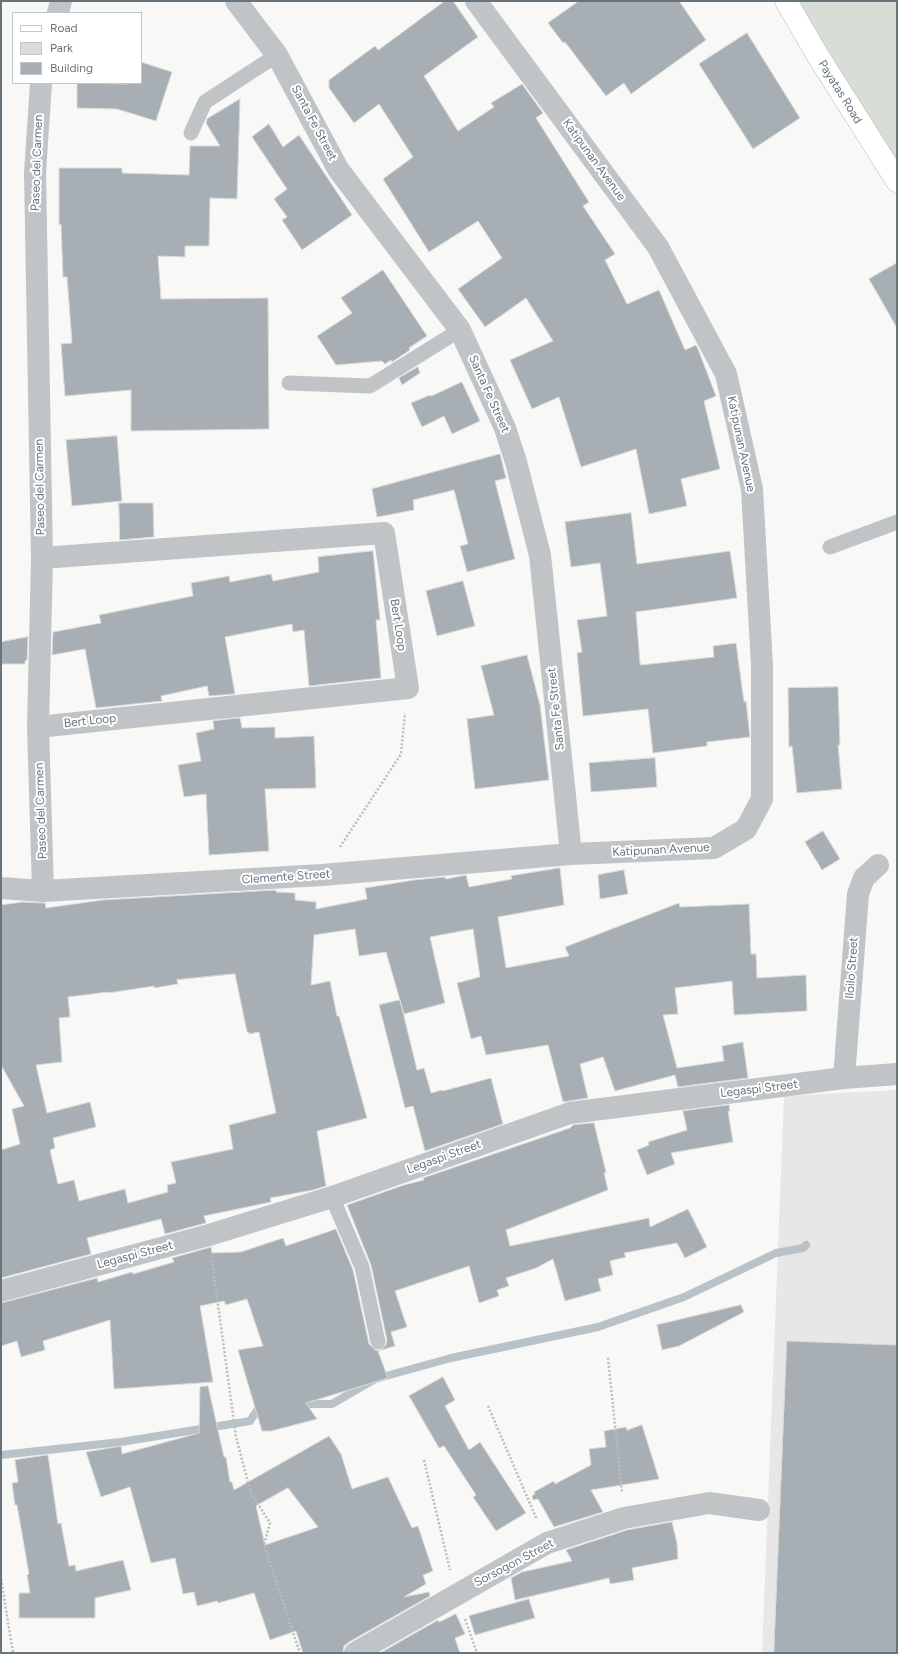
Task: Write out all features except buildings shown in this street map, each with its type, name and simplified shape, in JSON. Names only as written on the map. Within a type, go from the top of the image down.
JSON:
[{"type":"main road","name":"Payatas Road","points":[[786,1],[818,56],[897,181]]},
{"type":"street","points":[[58,12],[61,1]]},
{"type":"street","name":"Santa Fe Street","points":[[236,1],[277,55],[338,169],[460,330],[505,428],[516,462],[540,554],[571,854]]},
{"type":"street","name":"Katipunan Avenue","points":[[476,1],[658,247],[726,374],[752,489],[762,666],[762,799],[746,828],[714,848],[571,854]]},
{"type":"street","name":"Paseo del Carmen","points":[[41,84],[35,173],[42,558],[38,727],[43,891]]},
{"type":"street","name":"Bert Loop","points":[[38,727],[408,688],[384,533],[42,558]]},
{"type":"street","name":"Clemente Street","points":[[1,888],[43,891],[322,875],[571,854]]},
{"type":"street","name":"Iloilo Street","points":[[844,1078],[858,894],[864,878],[878,865]]},
{"type":"street","name":"Legaspi Street","points":[[1,1291],[209,1235],[332,1197],[570,1113],[844,1078],[897,1074]]},
{"type":"street","name":"Sorsogon Street","points":[[355,1653],[547,1543],[624,1518],[709,1503],[759,1510]]},
{"type":"lane","points":[[190,134],[205,102],[277,55]]},
{"type":"lane","points":[[289,383],[370,386],[460,330]]},
{"type":"lane","points":[[830,547],[897,522]]},
{"type":"lane","points":[[332,1197],[362,1267],[378,1342]]},
{"type":"path","points":[[322,875],[401,754],[408,688]]},
{"type":"path","points":[[209,1235],[236,1437],[251,1493],[270,1523],[264,1545],[300,1653]]},
{"type":"path","points":[[608,1358],[624,1518]]},
{"type":"path","points":[[488,1406],[547,1543]]},
{"type":"path","points":[[424,1460],[456,1594],[477,1653]]},
{"type":"path","points":[[1,1580],[13,1653]]},
{"type":"shaded area","points":[[897,1090],[897,1653],[762,1653],[784,1096]]},
{"type":"green space","points":[[786,1],[897,1],[897,181]]},
{"type":"waterway","points":[[297,1404],[332,1404],[375,1379],[451,1358],[598,1327],[684,1297],[776,1253],[803,1248],[806,1245]]},
{"type":"waterway","points":[[1,1455],[121,1442],[250,1421],[260,1406],[263,1406]]}]
